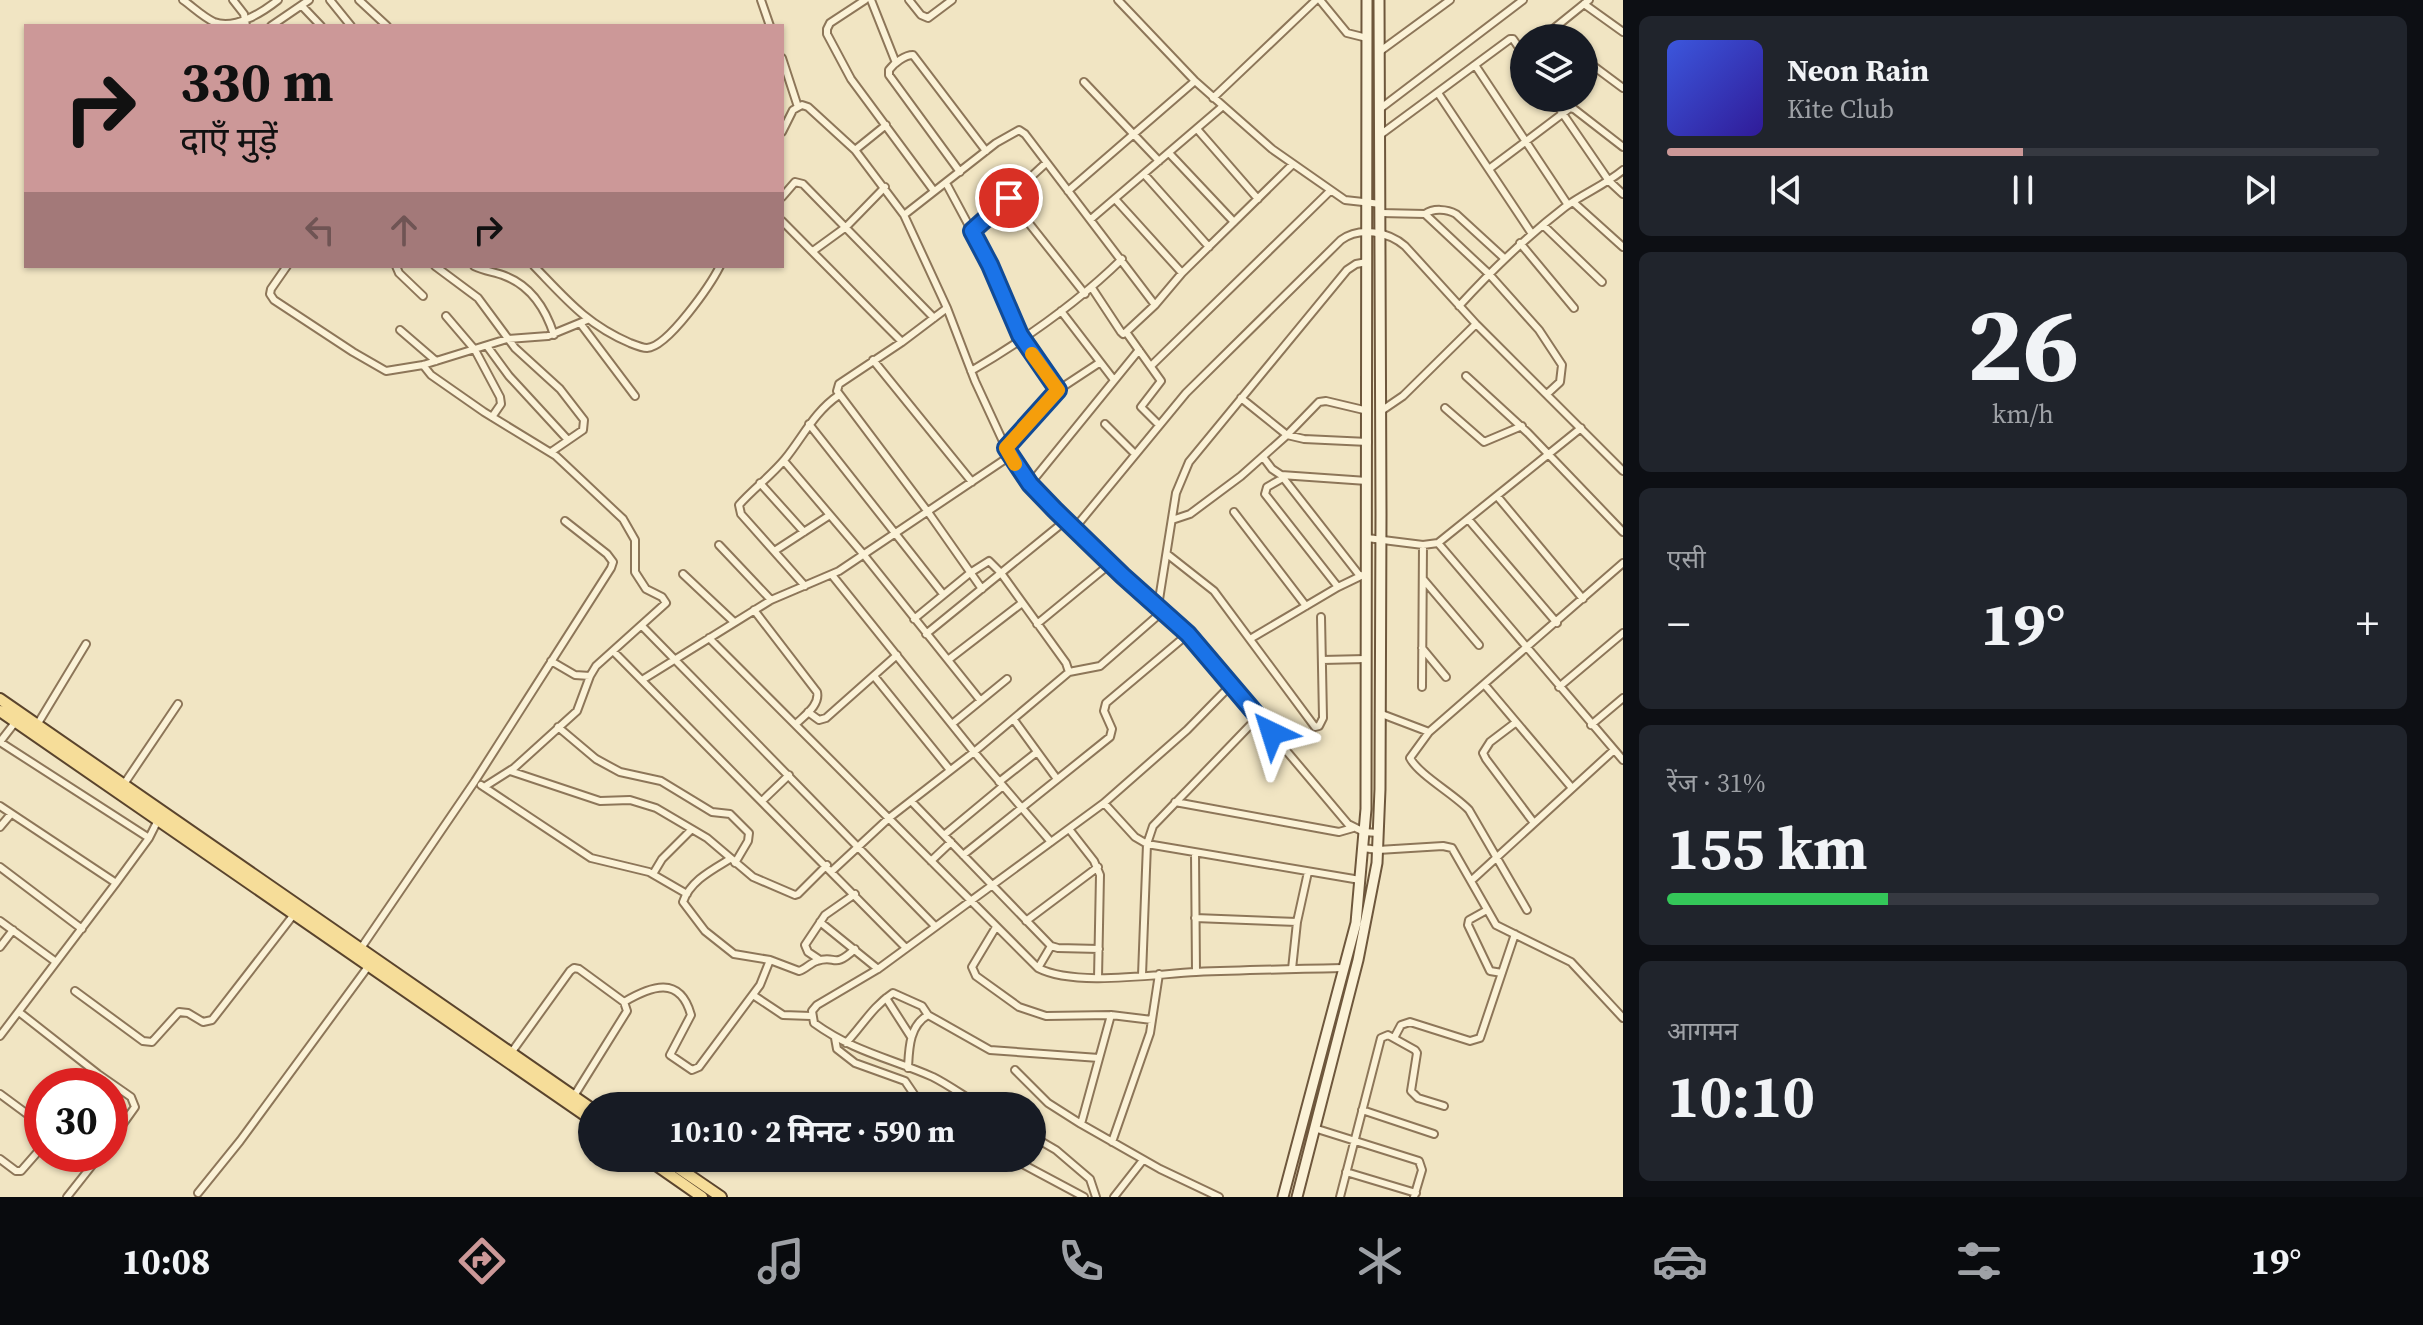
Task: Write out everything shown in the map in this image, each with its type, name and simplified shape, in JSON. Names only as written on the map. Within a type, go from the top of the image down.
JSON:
[{"type":"main road","points":[[1283,1197],[1356,923],[1366,809],[1367,0]]},
{"type":"main road","points":[[1297,1197],[1358,960],[1378,850],[1381,540],[1379,0]]},
{"type":"main road","points":[[0,699],[19,718],[447,1014],[578,1110]]},
{"type":"main road","points":[[0,711],[37,725],[124,784],[295,913],[358,952]]},
{"type":"main road","points":[[447,1014],[578,1099]]},
{"type":"main road","points":[[666,1172],[702,1197]]},
{"type":"main road","points":[[684,1172],[721,1197]]},
{"type":"street","points":[[183,0],[212,24],[246,23],[278,0]]},
{"type":"street","points":[[233,0],[241,9],[246,23]]},
{"type":"street","points":[[265,0],[271,6]]},
{"type":"street","points":[[274,24],[309,0]]},
{"type":"street","points":[[330,0],[349,24]]},
{"type":"street","points":[[359,0],[385,24]]},
{"type":"street","points":[[761,0],[769,24]]},
{"type":"street","points":[[896,63],[868,0],[830,23],[827,29],[851,79],[934,191]]},
{"type":"street","points":[[909,0],[921,15],[928,18],[952,0]]},
{"type":"street","points":[[1118,0],[1213,98],[1330,191],[1345,200],[1381,208],[1425,214],[1433,210],[1451,211],[1504,258]]},
{"type":"street","points":[[1213,98],[1318,0],[1347,33],[1367,38]]},
{"type":"street","points":[[1379,52],[1450,0]]},
{"type":"street","points":[[1381,108],[1523,0]]},
{"type":"street","points":[[1559,24],[1586,2],[1623,32]]},
{"type":"street","points":[[302,6],[319,24]]},
{"type":"street","points":[[1380,135],[1510,39]]},
{"type":"street","points":[[960,172],[889,75],[889,70],[896,63],[913,55],[986,151]]},
{"type":"street","points":[[784,64],[798,107]]},
{"type":"street","points":[[1475,65],[1571,203],[1623,247]]},
{"type":"street","points":[[1598,69],[1623,88]]},
{"type":"street","points":[[1068,191],[1195,81]]},
{"type":"street","points":[[1084,82],[1159,161]]},
{"type":"street","points":[[1438,93],[1532,234]]},
{"type":"street","points":[[1091,219],[1223,106]]},
{"type":"street","points":[[784,128],[793,110],[808,107],[855,150],[885,187],[904,215],[1006,448],[1030,484],[1110,564],[1188,634],[1353,828],[1378,833]]},
{"type":"street","points":[[1489,169],[1570,108],[1623,147]]},
{"type":"street","points":[[1562,113],[1609,181],[1623,194]]},
{"type":"street","points":[[855,150],[886,125]]},
{"type":"street","points":[[1197,129],[1258,199]]},
{"type":"street","points":[[904,215],[986,151],[1019,130],[1155,305]]},
{"type":"street","points":[[1169,153],[1234,222]]},
{"type":"street","points":[[972,231],[1046,163]]},
{"type":"street","points":[[1092,288],[1123,334],[1293,164]]},
{"type":"street","points":[[1459,306],[1520,243],[1571,203],[1623,170]]},
{"type":"street","points":[[1144,174],[1209,247]]},
{"type":"street","points":[[784,195],[799,182],[934,318]]},
{"type":"street","points":[[946,183],[990,265],[1023,340],[1058,390]]},
{"type":"street","points":[[813,251],[846,227],[885,187]]},
{"type":"street","points":[[1151,366],[1330,191]]},
{"type":"street","points":[[1009,198],[1085,294]]},
{"type":"street","points":[[1115,199],[1182,273]]},
{"type":"street","points":[[1425,214],[1489,274],[1539,330],[1562,365],[1560,382],[1547,394]]},
{"type":"street","points":[[784,223],[902,342]]},
{"type":"street","points":[[1543,225],[1602,282]]},
{"type":"street","points":[[1074,529],[1186,393],[1341,240],[1351,234],[1367,232],[1401,242],[1476,324],[1623,471]]},
{"type":"street","points":[[1520,243],[1574,308]]},
{"type":"street","points":[[971,371],[1023,340],[1085,294],[1122,259]]},
{"type":"street","points":[[510,771],[600,801],[637,801],[656,808],[707,838],[759,880],[795,895],[801,892],[1069,672],[1100,666],[1161,609],[1176,493],[1189,462],[1347,270],[1367,262]]},
{"type":"street","points":[[286,268],[271,289],[274,300],[386,371],[423,365],[507,339],[538,339],[584,322],[645,349],[651,348],[686,317],[719,268]]},
{"type":"street","points":[[397,268],[423,296]]},
{"type":"street","points":[[438,268],[478,298],[507,339],[560,389],[584,420],[583,430],[551,452]]},
{"type":"street","points":[[486,268],[527,290],[546,312],[554,335]]},
{"type":"street","points":[[536,268],[584,322],[635,396]]},
{"type":"street","points":[[947,308],[837,387],[839,395],[982,589]]},
{"type":"street","points":[[1061,311],[1114,380]]},
{"type":"street","points":[[446,316],[475,350],[502,401],[492,417]]},
{"type":"street","points":[[1381,411],[1403,396],[1476,324]]},
{"type":"street","points":[[400,330],[437,361]]},
{"type":"street","points":[[1126,332],[1159,378],[1160,384],[1141,407],[1159,425]]},
{"type":"street","points":[[487,346],[509,376],[568,440]]},
{"type":"street","points":[[1030,484],[1139,350]]},
{"type":"street","points":[[873,360],[972,482]]},
{"type":"street","points":[[1006,448],[1058,390],[1099,363]]},
{"type":"street","points":[[423,365],[431,375],[492,417],[551,452],[623,519],[635,540],[635,572],[646,589],[662,597],[666,603],[596,666],[580,707],[510,771],[484,787]]},
{"type":"street","points":[[1466,376],[1522,426],[1623,532]]},
{"type":"street","points":[[805,586],[739,510],[739,505],[784,461],[809,424],[839,395]]},
{"type":"street","points":[[1241,398],[1287,435],[1304,439],[1368,442]]},
{"type":"street","points":[[1172,520],[1190,514],[1241,476],[1319,402],[1368,411]]},
{"type":"street","points":[[1445,408],[1484,442],[1522,426]]},
{"type":"street","points":[[809,424],[943,594]]},
{"type":"street","points":[[1105,424],[1135,454]]},
{"type":"street","points":[[1367,538],[1423,545],[1438,543],[1581,428]]},
{"type":"street","points":[[642,680],[771,600],[832,575],[1010,456]]},
{"type":"street","points":[[1263,457],[1282,476],[1367,481]]},
{"type":"street","points":[[784,461],[980,700]]},
{"type":"street","points":[[1250,639],[1364,574],[1282,476]]},
{"type":"street","points":[[1282,476],[1267,487],[1266,497],[1338,587]]},
{"type":"street","points":[[760,483],[804,532]]},
{"type":"street","points":[[1497,496],[1583,599]]},
{"type":"street","points":[[1234,512],[1306,606]]},
{"type":"street","points":[[776,550],[830,515]]},
{"type":"street","points":[[1468,519],[1557,623]]},
{"type":"street","points":[[358,952],[475,781],[613,562],[565,521]]},
{"type":"street","points":[[926,634],[1065,521]]},
{"type":"street","points":[[1438,543],[1623,760]]},
{"type":"street","points":[[719,545],[771,600]]},
{"type":"street","points":[[1422,687],[1423,545]]},
{"type":"street","points":[[1167,554],[1207,584],[1315,727],[1322,723],[1323,718],[1321,617]]},
{"type":"street","points":[[914,619],[989,561],[1066,663],[1069,672]]},
{"type":"street","points":[[1527,910],[1469,810],[1412,763],[1410,758],[1429,732],[1623,563]]},
{"type":"street","points":[[1037,624],[1110,564]]},
{"type":"street","points":[[683,574],[734,622]]},
{"type":"street","points":[[832,575],[974,752],[1051,842]]},
{"type":"street","points":[[1423,579],[1479,645]]},
{"type":"street","points":[[948,660],[1022,603]]},
{"type":"street","points":[[754,610],[817,692],[818,700],[796,724]]},
{"type":"street","points":[[642,626],[935,926]]},
{"type":"street","points":[[1559,687],[1623,633]]},
{"type":"street","points":[[963,855],[1113,733],[1104,711],[1106,703],[1188,634]]},
{"type":"street","points":[[709,638],[996,927],[1045,972],[1098,978],[1343,968]]},
{"type":"street","points":[[37,725],[86,644]]},
{"type":"street","points":[[1422,648],[1446,677]]},
{"type":"street","points":[[613,651],[906,948]]},
{"type":"street","points":[[808,712],[822,720],[897,655]]},
{"type":"street","points":[[1322,660],[1367,659]]},
{"type":"street","points":[[551,661],[575,675],[590,676]]},
{"type":"street","points":[[874,676],[950,770]]},
{"type":"street","points":[[952,724],[1007,679]]},
{"type":"street","points":[[1484,684],[1572,788]]},
{"type":"street","points":[[958,1092],[933,1077],[835,1038],[814,1023],[812,1011],[878,969],[1104,803],[1187,730],[1231,685]]},
{"type":"street","points":[[1591,725],[1623,698]]},
{"type":"street","points":[[124,784],[178,704]]},
{"type":"street","points":[[1616,704],[1623,712]]},
{"type":"street","points":[[1379,713],[1429,732]]},
{"type":"street","points":[[1142,975],[1147,844],[1153,826],[1258,717]]},
{"type":"street","points":[[19,718],[0,742],[149,838]]},
{"type":"street","points":[[1014,720],[1057,779]]},
{"type":"street","points":[[1515,723],[1490,742],[1483,753],[1534,823]]},
{"type":"street","points":[[558,727],[610,767],[661,781],[712,812],[730,814],[749,833],[748,841],[733,861],[703,876],[684,897],[684,905],[705,931],[734,954],[770,960],[799,971],[820,960]]},
{"type":"street","points":[[1472,880],[1614,750]]},
{"type":"street","points":[[944,835],[1037,752]]},
{"type":"street","points":[[762,801],[789,775]]},
{"type":"street","points":[[475,781],[591,858],[653,874],[687,894]]},
{"type":"street","points":[[911,801],[1051,946],[1099,949]]},
{"type":"street","points":[[1175,802],[1339,832],[1353,828]]},
{"type":"street","points":[[1104,803],[1135,837],[1147,844],[1360,880]]},
{"type":"street","points":[[0,806],[116,883]]},
{"type":"street","points":[[0,827],[11,814]]},
{"type":"street","points":[[0,1036],[149,838],[161,814]]},
{"type":"street","points":[[1069,829],[1098,867],[1100,875],[1098,978]]},
{"type":"street","points":[[653,874],[662,859],[691,830]]},
{"type":"street","points":[[931,861],[951,842]]},
{"type":"street","points":[[1363,848],[1452,848],[1496,925],[1571,962],[1623,1018]]},
{"type":"street","points":[[1195,853],[1196,972]]},
{"type":"street","points":[[0,867],[82,929]]},
{"type":"street","points":[[1026,921],[1098,867]]},
{"type":"street","points":[[1292,969],[1297,922],[1308,872]]},
{"type":"street","points":[[855,894],[825,915],[805,945],[808,952],[820,960],[839,962],[855,949]]},
{"type":"street","points":[[1487,910],[1469,920],[1468,925],[1490,971],[1502,973]]},
{"type":"street","points":[[75,991],[143,1041],[152,1042],[179,1012],[188,1013],[203,1022],[212,1020],[295,913]]},
{"type":"street","points":[[1195,918],[1297,922]]},
{"type":"street","points":[[0,921],[56,962]]},
{"type":"street","points":[[820,922],[878,969]]},
{"type":"street","points":[[996,927],[972,967],[976,976],[1019,1007],[1046,1016],[1111,1015],[1152,1020]]},
{"type":"street","points":[[0,947],[13,930]]},
{"type":"street","points":[[1394,1038],[1401,1025],[1410,1022],[1470,1041],[1480,1038],[1515,934]]},
{"type":"street","points":[[1038,968],[1051,946]]},
{"type":"street","points":[[624,1002],[650,988],[677,991],[691,1015],[670,1055],[692,1070],[699,1067],[753,995],[764,978],[770,960]]},
{"type":"street","points":[[198,1193],[240,1141],[371,962]]},
{"type":"street","points":[[511,1053],[574,968],[624,1002],[627,1011],[574,1096]]},
{"type":"street","points":[[1112,1142],[1148,1040],[1159,974]]},
{"type":"street","points":[[846,1043],[877,1005],[896,993],[990,1050],[1099,1058]]},
{"type":"street","points":[[753,995],[783,1015],[811,1016]]},
{"type":"street","points":[[886,998],[911,1037]]},
{"type":"street","points":[[19,1012],[90,1068]]},
{"type":"street","points":[[908,1068],[911,1037],[920,1020],[928,1015]]},
{"type":"street","points":[[1081,1124],[1111,1015]]},
{"type":"street","points":[[1340,1197],[1379,1042],[1384,1036],[1394,1038],[1417,1053],[1410,1087],[1414,1095],[1444,1106]]},
{"type":"street","points":[[835,1038],[837,1049],[855,1063],[905,1081],[912,1092]]},
{"type":"street","points":[[1015,1070],[1048,1103],[1081,1124],[1143,1160],[1219,1197]]},
{"type":"street","points":[[0,1094],[24,1112]]},
{"type":"street","points":[[128,1095],[135,1107],[128,1117]]},
{"type":"street","points":[[1362,1110],[1434,1134]]},
{"type":"street","points":[[1314,1128],[1419,1161],[1422,1170],[1415,1195],[1346,1172]]},
{"type":"street","points":[[1046,1144],[1090,1179],[1096,1197]]},
{"type":"street","points":[[0,1159],[16,1171],[24,1168]]},
{"type":"street","points":[[1114,1197],[1143,1160]]},
{"type":"street","points":[[67,1197],[87,1172]]},
{"type":"street","points":[[1037,1172],[1084,1197]]},
{"type":"slow traffic","points":[[1015,464],[1006,448],[1058,390],[1032,354]]},
{"type":"route","points":[[1009,198],[972,231],[1020,335],[1058,390],[1006,448],[1030,484],[1123,576],[1188,634],[1272,733]]}]
